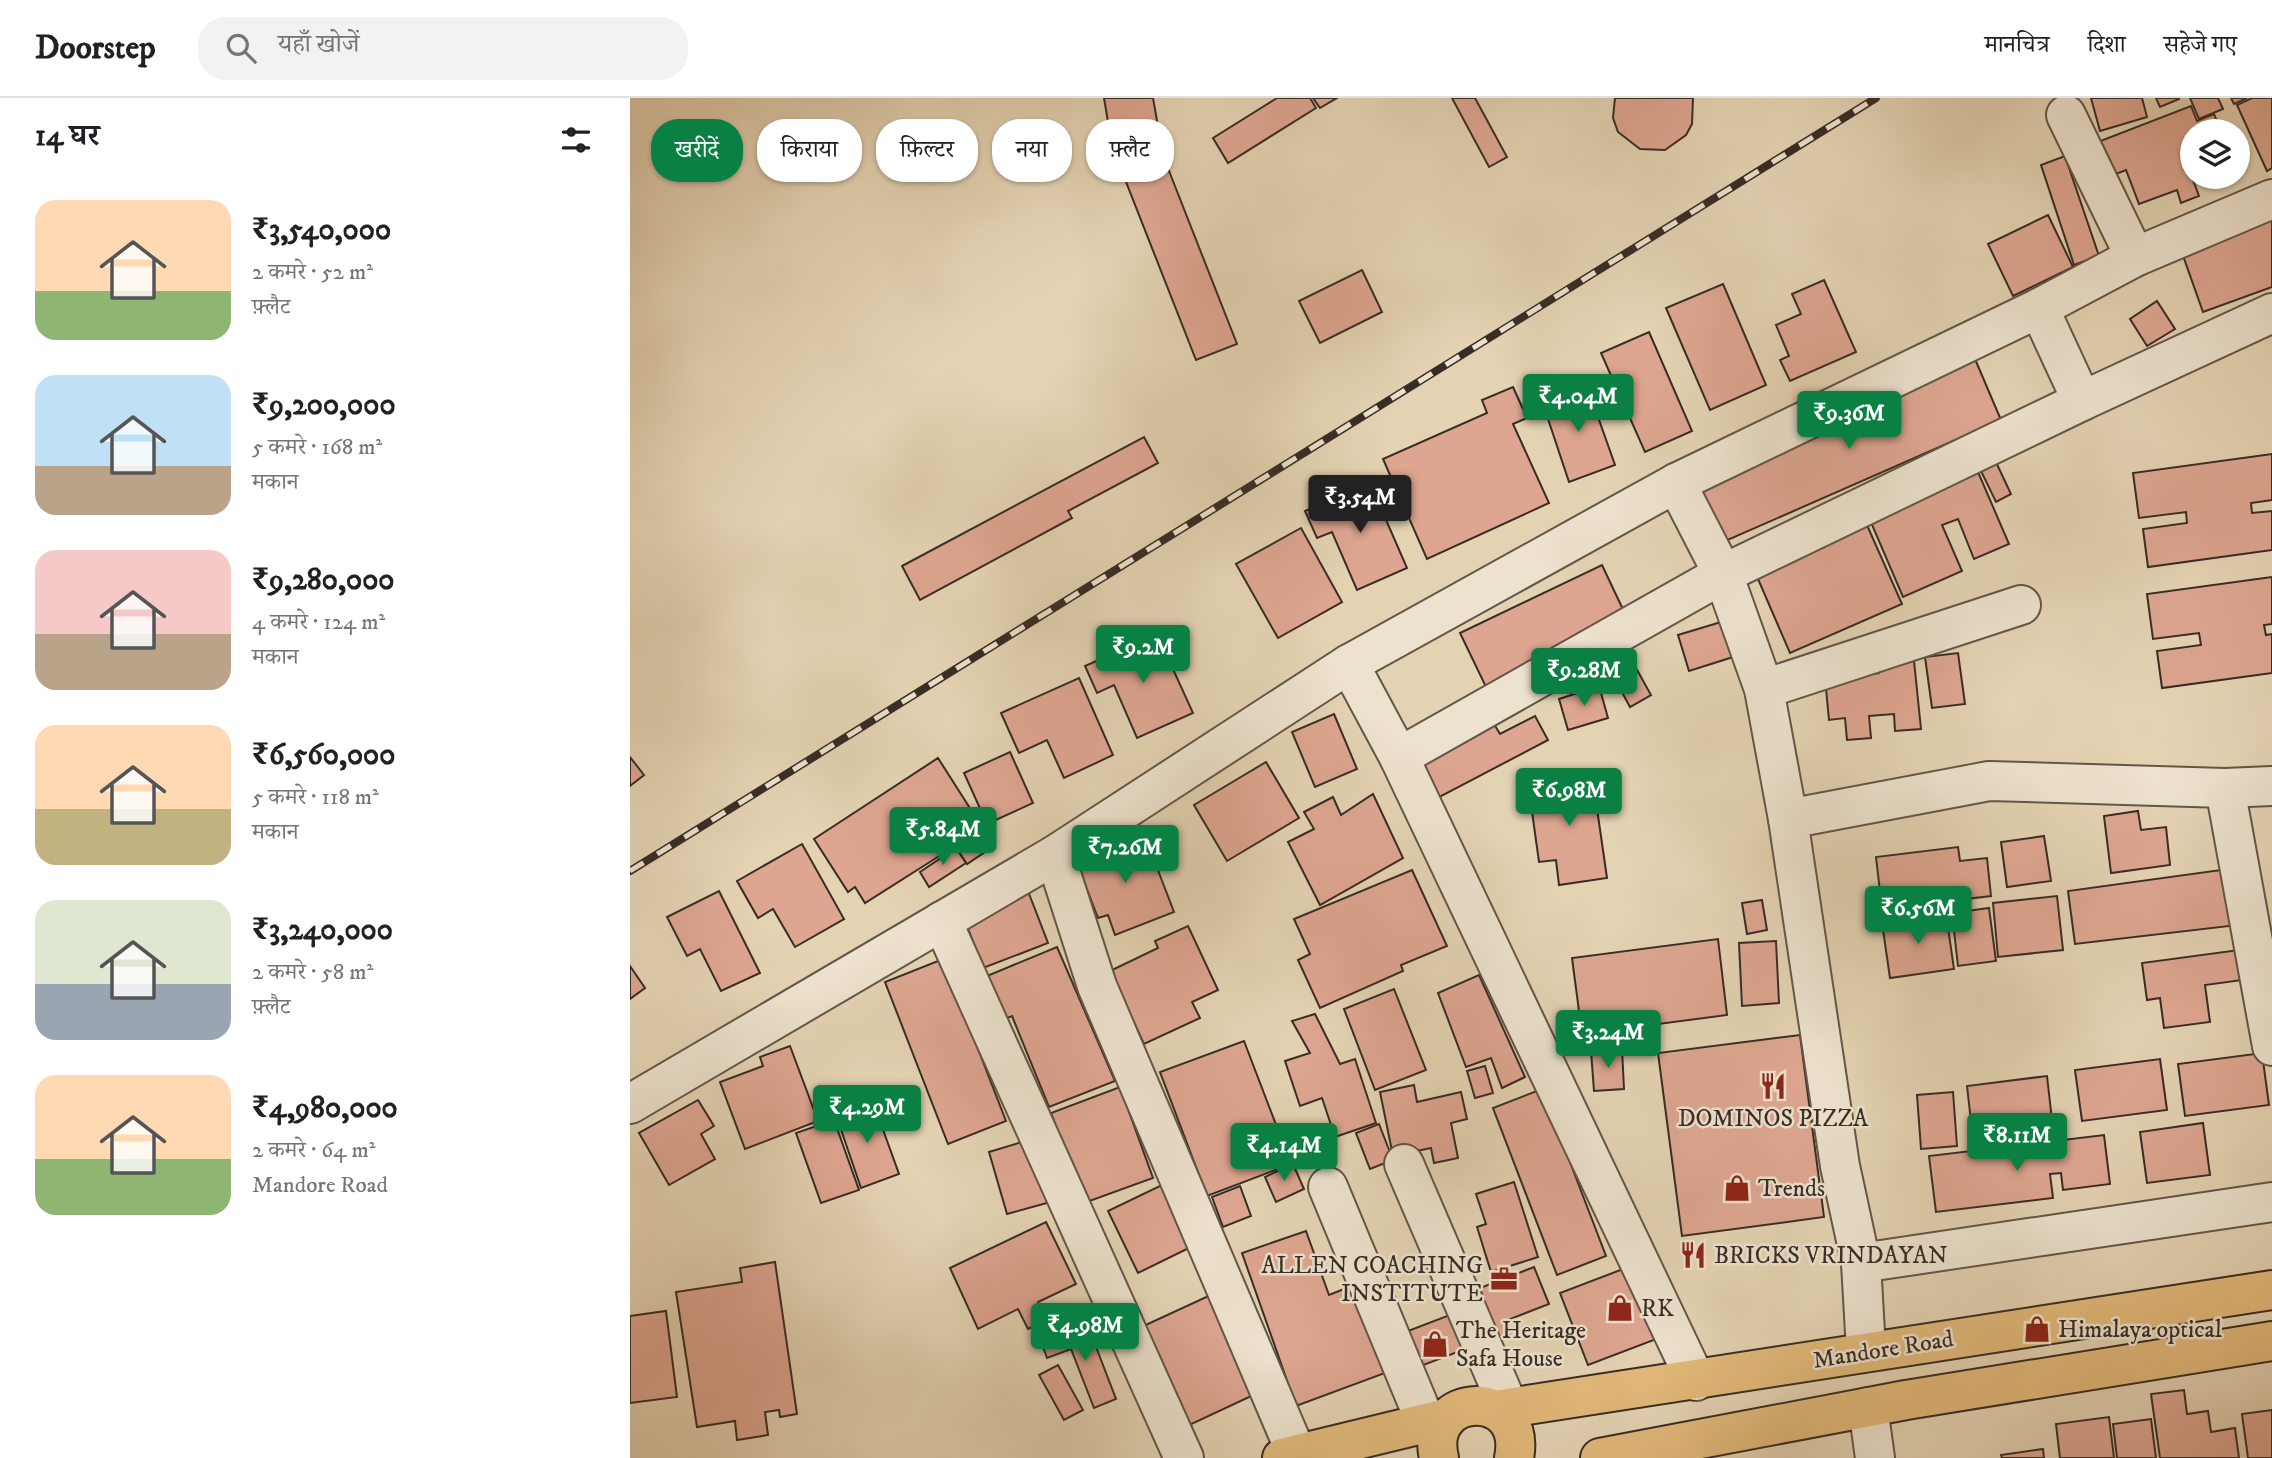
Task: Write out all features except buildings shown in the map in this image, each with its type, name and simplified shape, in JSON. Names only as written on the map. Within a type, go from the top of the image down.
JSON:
[{"type":"highway","name":"Mandore Road","points":[[1437,1433],[1455,1411],[1474,1405],[1502,1408],[1696,1381],[1866,1350],[2272,1290]]},
{"type":"highway","points":[[1600,1458],[1868,1407],[2272,1340]]},
{"type":"highway","points":[[1502,1408],[1513,1430],[1514,1458]]},
{"type":"highway","points":[[1290,1456],[1437,1433]]},
{"type":"street","points":[[2066,115],[2135,257]]},
{"type":"street","points":[[630,1104],[1055,855],[1349,664],[1676,484],[2039,308],[2135,257],[2272,200]]},
{"type":"street","points":[[2039,308],[2082,401]]},
{"type":"street","points":[[1399,757],[1723,574],[2082,401],[2272,313]]},
{"type":"street","points":[[1676,484],[1723,574],[1764,689],[1788,819],[1840,1166],[1861,1263],[1866,1350]]},
{"type":"street","points":[[1764,689],[2021,605]]},
{"type":"street","points":[[1349,664],[1399,757],[1696,1381]]},
{"type":"street","points":[[1788,819],[1989,781],[2225,788],[2272,786]]},
{"type":"street","points":[[2225,788],[2272,1046]]},
{"type":"street","points":[[1055,855],[1097,986],[1290,1456]]},
{"type":"street","points":[[942,921],[1184,1458]]},
{"type":"street","points":[[1404,1164],[1502,1408]]},
{"type":"street","points":[[1328,1187],[1437,1433]]},
{"type":"street","points":[[1861,1263],[2272,1202]]},
{"type":"street","points":[[1868,1407],[1875,1458]]},
{"type":"railway","points":[[630,871],[1876,98]]},
{"type":"place","name":"DOMINOS PIZZA","points":[[1773,1086]]},
{"type":"place","name":"Trends","points":[[1737,1188]]},
{"type":"place","name":"BRICKS VRINDAYAN","points":[[1693,1255]]},
{"type":"place","name":"ALLEN COACHING INSTITUTE","points":[[1504,1279]]},
{"type":"place","name":"RK","points":[[1620,1308]]},
{"type":"place","name":"Himalaya optical","points":[[2037,1329]]},
{"type":"place","name":"The Heritage Safa House","points":[[1435,1344]]}]
